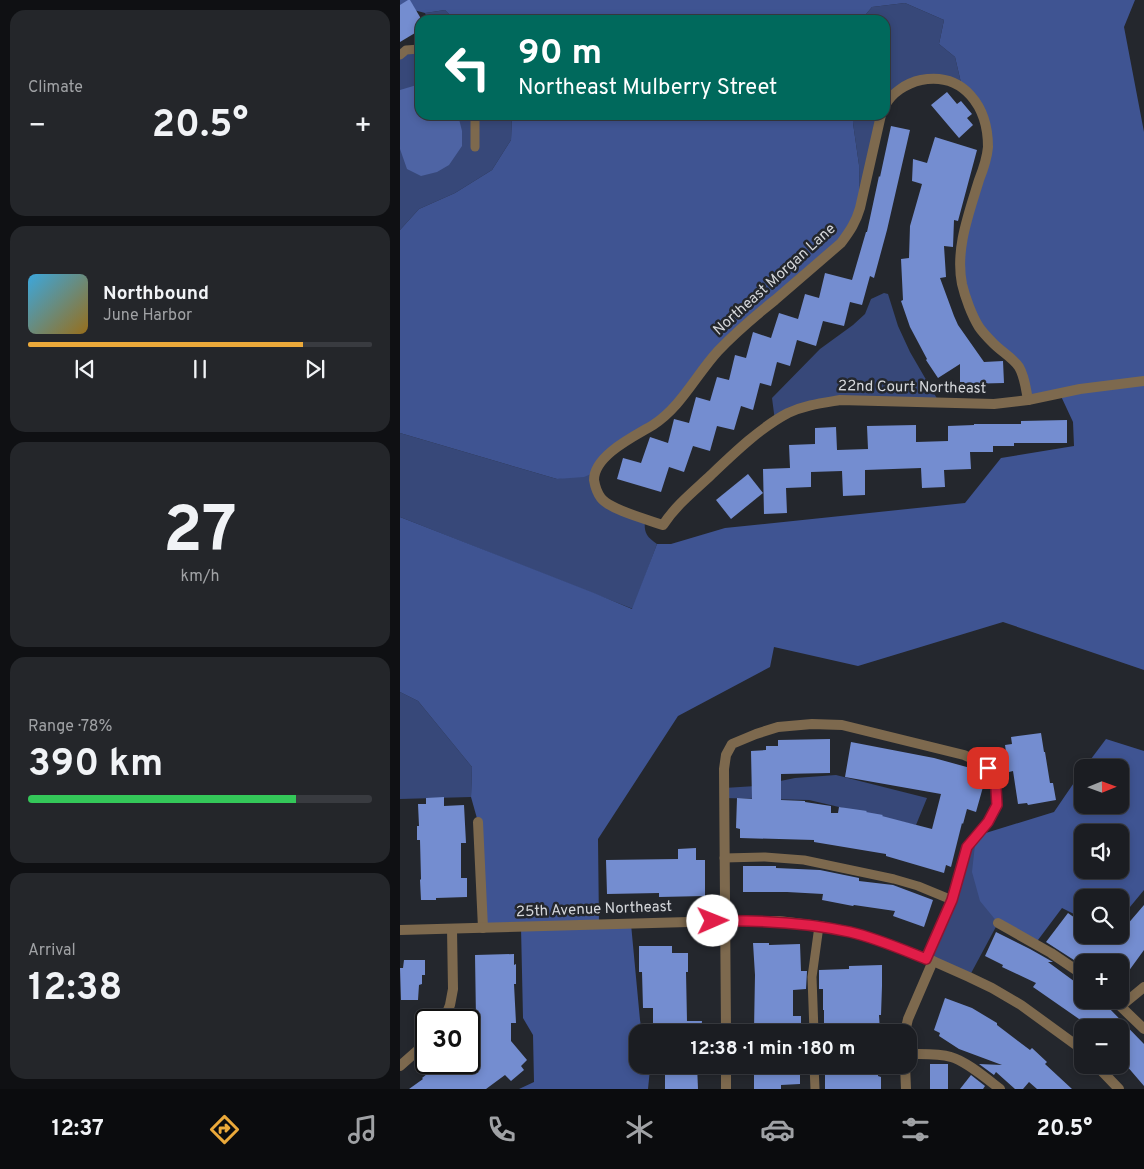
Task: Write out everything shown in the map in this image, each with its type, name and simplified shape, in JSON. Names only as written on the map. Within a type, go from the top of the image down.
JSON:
[{"type":"street","points":[[890,99],[911,82],[925,79],[949,81],[962,87],[971,94],[979,106],[984,119],[988,148],[986,161],[968,216],[962,245],[961,277],[968,302],[979,327],[1020,369],[1024,378],[1028,400]]},
{"type":"street","name":"Northeast Morgan Lane","points":[[664,525],[616,508],[601,498],[594,480],[599,464],[622,444],[656,423],[675,407],[717,352],[739,330],[841,243],[852,230],[860,208],[880,120]]},
{"type":"street","name":"22nd Court Northeast","points":[[664,525],[678,504],[731,456],[771,423],[804,407],[840,400],[994,404],[1144,381]]},
{"type":"street","points":[[726,1024],[724,769],[726,755],[732,744],[756,734],[778,727],[812,724],[842,725],[964,755],[982,763],[988,768],[996,788],[997,805],[988,822],[967,847],[952,900],[907,1024]]},
{"type":"street","points":[[478,822],[483,928]]},
{"type":"street","name":"25th Avenue Northeast","points":[[400,930],[725,921],[779,921],[819,926],[866,936],[929,960],[992,988],[1021,1005],[1074,1044]]},
{"type":"street","points":[[998,923],[1051,953],[1074,969]]},
{"type":"street","points":[[448,1009],[453,989],[452,929]]},
{"type":"street","points":[[1129,996],[1144,986]]},
{"type":"street","points":[[1124,1009],[1144,1029]]},
{"type":"street","points":[[400,1066],[415,1053]]},
{"type":"street","points":[[917,1054],[952,1057],[961,1061],[1000,1089]]},
{"type":"street","points":[[726,1074],[726,1089]]},
{"type":"street","points":[[905,1074],[906,1089]]},
{"type":"street","points":[[1105,1074],[1119,1089]]},
{"type":"lane","points":[[400,55],[406,50],[415,49]]},
{"type":"lane","points":[[475,147],[476,120]]},
{"type":"lane","points":[[724,858],[765,857],[804,860],[894,879],[918,886],[952,900]]},
{"type":"lane","points":[[814,1024],[812,977],[819,926]]},
{"type":"lane","points":[[814,1074],[815,1089]]},
{"type":"shaded area","points":[[400,0],[1135,0],[1124,27],[1144,132],[1144,670],[1003,622],[858,666],[774,647],[770,667],[678,716],[598,839],[599,925],[631,924],[641,1024],[629,1024],[629,1074],[650,1074],[648,1089],[519,1089],[534,1082],[533,1035],[523,1018],[521,927],[483,928],[478,822],[471,797],[472,767],[418,701],[400,692],[400,517],[632,609],[657,544],[671,544],[725,528],[965,503],[1001,458],[1074,446],[1073,422],[1060,394],[1028,400],[1024,379],[979,327],[959,267],[986,161],[984,119],[962,87],[955,57],[939,44],[944,20],[905,3],[872,7],[865,15],[450,15],[445,10],[425,13],[410,9],[400,11]]},
{"type":"shaded area","points":[[905,3],[944,20],[939,44],[955,57],[962,87],[949,81],[911,82],[890,101],[890,15],[865,15],[872,7]]},
{"type":"shaded area","points":[[445,10],[450,15],[426,15],[425,13]]},
{"type":"shaded area","points":[[415,50],[415,120],[512,120],[511,140],[492,170],[455,193],[419,209],[400,230],[400,55]]},
{"type":"shaded area","points":[[415,86],[415,120],[459,120],[462,131],[462,146],[449,165],[437,172],[421,176],[407,169],[400,149],[400,90]]},
{"type":"shaded area","points":[[512,120],[853,120],[859,165],[860,208],[851,230],[739,330],[675,407],[622,444],[596,472],[584,477],[557,479],[400,433],[400,230],[419,209],[455,193],[492,170],[511,140]]},
{"type":"shaded area","points":[[853,120],[880,120],[860,208],[859,165]]},
{"type":"shaded area","points":[[884,293],[888,294],[898,326],[910,352],[939,402],[840,400],[775,421],[772,398],[820,349],[865,314],[871,299]]},
{"type":"shaded area","points":[[400,433],[557,479],[596,472],[601,498],[645,518],[646,533],[657,544],[633,609],[400,517]]},
{"type":"shaded area","points":[[400,692],[418,701],[472,767],[471,797],[400,799]]},
{"type":"shaded area","points":[[1106,739],[1144,751],[1144,890],[1129,908],[1129,889],[1074,889],[1074,914],[1062,908],[1035,944],[998,923],[980,901],[972,872],[976,836],[1054,812],[1074,783],[1074,814],[1129,814],[1129,759],[1091,759]]},
{"type":"shaded area","points":[[836,775],[927,798],[916,825],[809,800],[724,798],[724,788],[756,786],[795,778]]},
{"type":"shaded area","points":[[976,836],[998,923],[969,977],[926,959]]},
{"type":"building","points":[[410,0],[419,15],[415,15],[415,33],[400,42],[400,5]]},
{"type":"building","points":[[947,92],[957,104],[961,101],[972,114],[967,118],[973,125],[959,138],[931,105]]},
{"type":"building","points":[[891,126],[910,130],[874,278],[870,276],[862,305],[850,302],[844,326],[823,321],[816,346],[797,340],[790,366],[777,362],[771,386],[760,383],[753,410],[741,406],[734,430],[717,426],[710,451],[693,446],[684,472],[669,467],[661,492],[617,479],[623,458],[641,463],[650,437],[668,443],[674,419],[689,423],[696,397],[710,401],[717,377],[729,380],[735,355],[746,358],[753,332],[771,338],[779,313],[798,319],[805,294],[819,298],[825,273],[852,280],[867,232]]},
{"type":"building","points":[[935,137],[977,150],[958,221],[954,220],[953,247],[944,246],[946,277],[940,278],[958,325],[984,362],[1003,361],[1004,383],[964,384],[964,382],[960,382],[960,364],[938,378],[926,360],[910,327],[901,301],[903,300],[901,259],[909,258],[910,226],[922,184],[912,181],[913,159],[927,163]]},
{"type":"building","points":[[1067,420],[1067,443],[1014,443],[1014,446],[993,446],[993,452],[970,452],[971,469],[944,470],[945,487],[922,488],[921,468],[865,470],[865,495],[843,496],[842,471],[811,472],[811,487],[786,488],[787,513],[764,514],[763,469],[790,468],[789,445],[815,444],[815,428],[836,427],[837,450],[868,449],[867,426],[916,425],[916,442],[948,441],[948,426],[1021,424],[1021,421]]},
{"type":"building","points":[[748,474],[763,493],[731,519],[716,500]]},
{"type":"building","points":[[1041,733],[1050,783],[1053,783],[1056,800],[1028,805],[1027,803],[1018,804],[1013,771],[1009,772],[1005,745],[1012,744],[1011,737]]},
{"type":"building","points":[[830,739],[830,773],[781,774],[781,800],[805,801],[831,806],[831,813],[838,813],[839,807],[867,811],[932,829],[941,794],[845,777],[851,742],[934,758],[974,769],[970,783],[983,787],[976,812],[967,809],[951,867],[946,865],[944,873],[886,856],[886,854],[814,842],[814,840],[740,838],[740,829],[736,828],[737,798],[752,799],[751,751],[766,750],[766,746],[778,746],[778,740]]},
{"type":"building","points":[[444,797],[444,806],[464,805],[466,843],[461,843],[461,878],[467,878],[467,897],[421,900],[420,840],[417,840],[417,826],[419,826],[418,804],[426,804],[426,798]]},
{"type":"building","points":[[696,848],[696,860],[705,860],[705,896],[659,897],[659,893],[607,894],[606,860],[678,859],[678,849]]},
{"type":"building","points":[[743,866],[776,866],[776,868],[820,870],[859,878],[859,881],[893,885],[933,900],[924,927],[893,916],[895,911],[822,900],[823,894],[743,892]]},
{"type":"building","points":[[1144,905],[1144,950],[1129,971],[1129,954],[1074,954],[1074,960],[1046,942],[1068,913],[1074,917],[1074,944],[1129,944],[1129,922]]},
{"type":"building","points":[[996,932],[1053,962],[1048,962],[1074,981],[1074,1009],[1110,1009],[1120,1019],[1079,1019],[1033,987],[1036,983],[1002,967],[1003,965],[985,956]]},
{"type":"building","points":[[753,943],[769,943],[769,945],[800,944],[801,971],[807,971],[806,989],[793,990],[793,1016],[801,1016],[801,1024],[754,1024],[755,975]]},
{"type":"building","points":[[639,946],[672,946],[672,953],[688,953],[688,972],[686,972],[687,1021],[702,1021],[702,1024],[653,1024],[653,1008],[643,1008],[642,972],[639,972]]},
{"type":"building","points":[[514,954],[514,965],[516,964],[516,984],[514,984],[516,1023],[511,1023],[511,1041],[527,1060],[521,1066],[524,1070],[511,1081],[505,1075],[486,1089],[409,1089],[427,1074],[480,1074],[480,1009],[476,1009],[475,955]]},
{"type":"building","points":[[404,960],[425,960],[425,975],[422,975],[422,984],[419,985],[418,1000],[401,1000],[400,968],[403,968]]},
{"type":"building","points":[[882,965],[880,1024],[824,1024],[823,989],[819,989],[819,970],[849,969],[849,966]]},
{"type":"building","points":[[945,998],[972,1008],[997,1023],[997,1025],[1030,1050],[1032,1048],[1047,1062],[1045,1064],[1072,1089],[1037,1089],[1029,1082],[1023,1089],[1015,1089],[996,1072],[994,1075],[979,1064],[1002,1065],[959,1049],[939,1036],[940,1033],[934,1030]]},
{"type":"building","points":[[1129,1029],[1144,1044],[1144,1086],[1129,1068]]},
{"type":"building","points":[[930,1064],[948,1064],[948,1089],[930,1089]]},
{"type":"building","points":[[665,1074],[697,1074],[698,1089],[665,1089]]},
{"type":"building","points":[[754,1074],[800,1074],[800,1084],[781,1085],[781,1089],[754,1089]]},
{"type":"building","points":[[825,1074],[878,1074],[881,1077],[881,1089],[825,1089]]},
{"type":"building","points":[[971,1075],[985,1086],[983,1089],[960,1089]]},
{"type":"route","points":[[713,921],[779,921],[819,926],[851,932],[926,959],[952,900],[967,847],[988,822],[997,805],[996,788],[988,768]]}]
